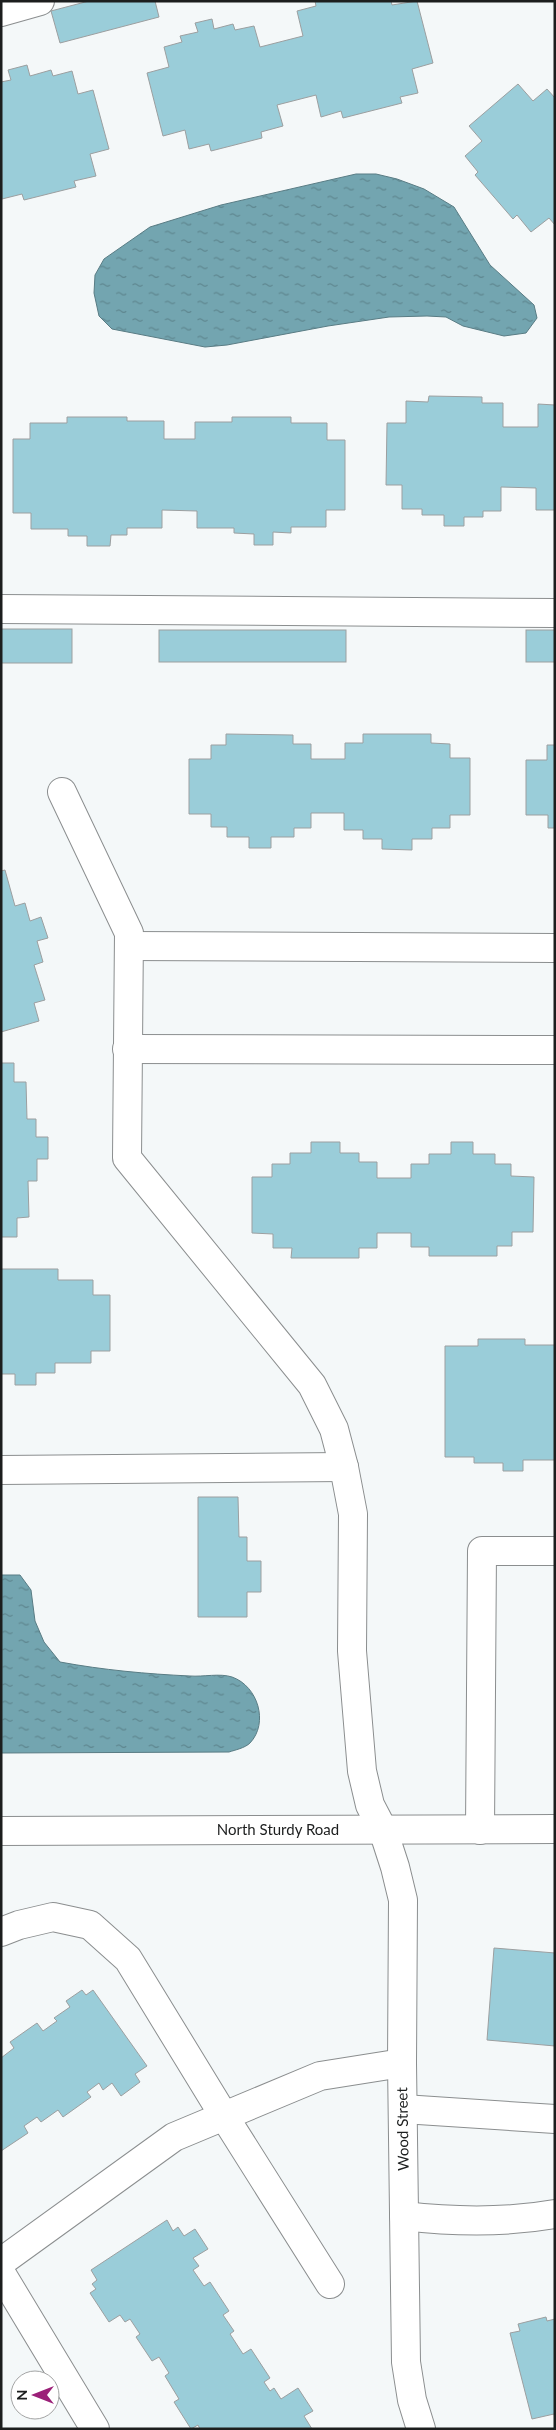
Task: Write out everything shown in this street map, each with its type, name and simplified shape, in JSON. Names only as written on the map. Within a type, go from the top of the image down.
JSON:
[{"type":"street","points":[[1,12],[40,1]]},
{"type":"street","points":[[1,609],[555,613]]},
{"type":"street","name":"Wood Street","points":[[62,792],[129,933],[127,1158],[312,1385],[334,1430],[344,1467],[353,1514],[352,1651],[362,1770],[370,1805],[383,1830],[403,1900],[402,2063],[406,2362],[412,2400],[421,2429]]},
{"type":"street","points":[[129,946],[555,948]]},
{"type":"street","points":[[127,1049],[555,1050]]},
{"type":"street","points":[[1,1470],[344,1467]]},
{"type":"street","points":[[480,1830],[482,1550],[555,1551]]},
{"type":"street","name":"North Sturdy Road","points":[[1,1831],[555,1829]]},
{"type":"street","points":[[1,1932],[19,1925],[53,1917],[90,1925],[110,1940],[128,1959],[330,2284]]},
{"type":"street","points":[[1,2262],[174,2137],[320,2076],[402,2063]]},
{"type":"street","points":[[403,2110],[555,2119]]},
{"type":"street","points":[[404,2216],[483,2222],[525,2220],[555,2214]]},
{"type":"street","points":[[1,2273],[95,2429]]},
{"type":"water","points":[[356,174],[376,174],[397,179],[424,189],[454,207],[490,265],[534,305],[537,318],[526,333],[504,336],[463,326],[446,317],[389,317],[328,326],[227,345],[205,347],[112,329],[99,316],[94,293],[95,275],[104,259],[150,227],[221,205]]},
{"type":"water","points":[[1,1575],[20,1575],[31,1590],[35,1621],[44,1642],[60,1662],[141,1673],[195,1676],[222,1675],[232,1677],[248,1688],[258,1706],[260,1716],[256,1735],[248,1745],[229,1752],[1,1753]]},
{"type":"building","points":[[89,1],[155,1],[159,17],[60,43],[51,11]]},
{"type":"building","points":[[315,1],[391,1],[392,5],[417,1],[433,63],[412,69],[418,93],[400,97],[402,103],[343,118],[341,111],[321,117],[316,95],[277,105],[283,126],[261,132],[262,138],[211,151],[209,144],[189,149],[185,130],[163,136],[147,73],[169,67],[164,47],[182,42],[180,36],[198,32],[195,23],[212,19],[214,29],[233,24],[235,30],[254,26],[260,47],[303,36],[297,11],[316,6]]},
{"type":"building","points":[[27,65],[30,76],[51,70],[53,76],[72,71],[78,94],[93,90],[109,149],[90,154],[96,176],[74,181],[76,187],[24,200],[22,194],[2,199],[1,82],[11,80],[8,70]]},
{"type":"building","points":[[518,84],[533,101],[547,89],[555,98],[555,225],[549,218],[531,232],[517,215],[513,219],[475,175],[478,172],[465,156],[482,141],[469,126]]},
{"type":"building","points":[[429,396],[482,397],[482,403],[503,403],[503,427],[538,427],[538,404],[555,405],[555,510],[536,510],[536,488],[501,487],[501,511],[483,511],[483,517],[464,517],[464,526],[444,526],[444,515],[422,515],[422,509],[402,509],[402,485],[386,485],[387,423],[406,423],[406,401],[428,402]]},
{"type":"building","points":[[67,417],[127,417],[127,421],[164,421],[164,439],[195,439],[195,422],[232,422],[232,417],[291,417],[291,423],[327,423],[327,440],[345,440],[345,510],[326,510],[326,527],[291,527],[291,533],[273,532],[273,545],[254,545],[254,534],[234,533],[234,528],[197,528],[197,511],[162,510],[162,528],[127,528],[127,535],[111,535],[110,546],[87,546],[87,536],[68,536],[68,529],[31,529],[31,513],[13,513],[13,439],[30,439],[30,423],[67,423]]},
{"type":"building","points":[[1,629],[72,629],[72,663],[1,663]]},
{"type":"building","points":[[159,630],[346,630],[346,662],[159,662]]},
{"type":"building","points":[[526,630],[555,630],[555,662],[526,662]]},
{"type":"building","points":[[226,734],[293,735],[293,744],[311,744],[311,759],[345,759],[345,743],[363,743],[363,734],[431,734],[431,743],[450,744],[450,758],[470,758],[470,815],[450,815],[450,828],[432,828],[432,839],[412,839],[412,850],[382,849],[382,839],[363,839],[363,830],[344,830],[344,813],[311,813],[311,828],[294,828],[294,837],[271,837],[271,848],[249,848],[249,837],[227,837],[227,827],[211,827],[211,814],[189,814],[189,759],[211,759],[211,745],[226,745]]},
{"type":"building","points":[[547,745],[555,745],[555,828],[548,828],[548,815],[526,815],[526,760],[547,760]]},
{"type":"building","points":[[5,870],[15,906],[25,903],[30,921],[41,917],[48,938],[37,941],[43,962],[34,965],[45,1000],[34,1003],[39,1021],[1,1032],[1,871]]},
{"type":"building","points":[[1,1063],[14,1063],[14,1082],[26,1082],[27,1119],[36,1119],[36,1137],[48,1137],[48,1159],[37,1159],[37,1181],[28,1181],[29,1217],[17,1218],[17,1237],[1,1237]]},
{"type":"building","points":[[311,1142],[340,1142],[340,1153],[359,1153],[359,1162],[377,1162],[377,1178],[411,1178],[411,1164],[429,1164],[429,1154],[451,1154],[451,1142],[473,1142],[473,1154],[495,1154],[495,1164],[511,1164],[511,1176],[534,1177],[533,1232],[512,1232],[512,1246],[497,1246],[497,1256],[429,1256],[429,1247],[411,1247],[411,1233],[377,1233],[377,1248],[359,1248],[359,1258],[291,1258],[292,1248],[273,1248],[273,1234],[252,1233],[252,1177],[272,1177],[272,1164],[290,1164],[290,1153],[311,1153]]},
{"type":"building","points":[[1,1269],[58,1269],[58,1280],[93,1280],[93,1295],[110,1295],[110,1351],[91,1351],[91,1363],[55,1363],[55,1373],[36,1373],[36,1385],[15,1385],[15,1374],[1,1374]]},
{"type":"building","points":[[478,1339],[525,1339],[525,1345],[555,1345],[555,1460],[523,1460],[523,1471],[503,1471],[503,1463],[474,1463],[474,1457],[445,1457],[445,1346],[478,1346]]},
{"type":"building","points":[[198,1497],[238,1497],[239,1537],[247,1537],[247,1561],[261,1561],[261,1592],[247,1592],[247,1617],[198,1617]]},
{"type":"building","points":[[494,1948],[555,1953],[555,2046],[487,2040]]},
{"type":"building","points":[[82,1990],[86,1995],[93,1990],[147,2066],[135,2074],[140,2082],[121,2096],[112,2083],[103,2090],[99,2083],[87,2092],[91,2097],[63,2117],[58,2110],[41,2122],[37,2117],[24,2126],[28,2133],[1,2151],[1,2058],[14,2048],[10,2042],[37,2023],[43,2031],[57,2021],[54,2018],[70,2007],[66,2001]]},
{"type":"building","points":[[167,2220],[173,2231],[178,2227],[184,2236],[195,2229],[208,2249],[193,2258],[199,2266],[193,2270],[204,2286],[210,2282],[229,2311],[223,2315],[234,2331],[230,2334],[243,2354],[251,2349],[270,2378],[264,2382],[270,2391],[274,2388],[281,2399],[298,2388],[313,2411],[304,2416],[312,2429],[200,2429],[198,2425],[191,2429],[174,2402],[179,2399],[165,2376],[169,2373],[159,2357],[152,2361],[136,2337],[140,2334],[130,2319],[125,2322],[120,2315],[109,2322],[90,2293],[96,2289],[92,2284],[97,2280],[91,2270]]},
{"type":"building","points":[[546,2317],[547,2321],[555,2319],[555,2418],[554,2414],[532,2419],[510,2333],[520,2331],[518,2324]]}]
